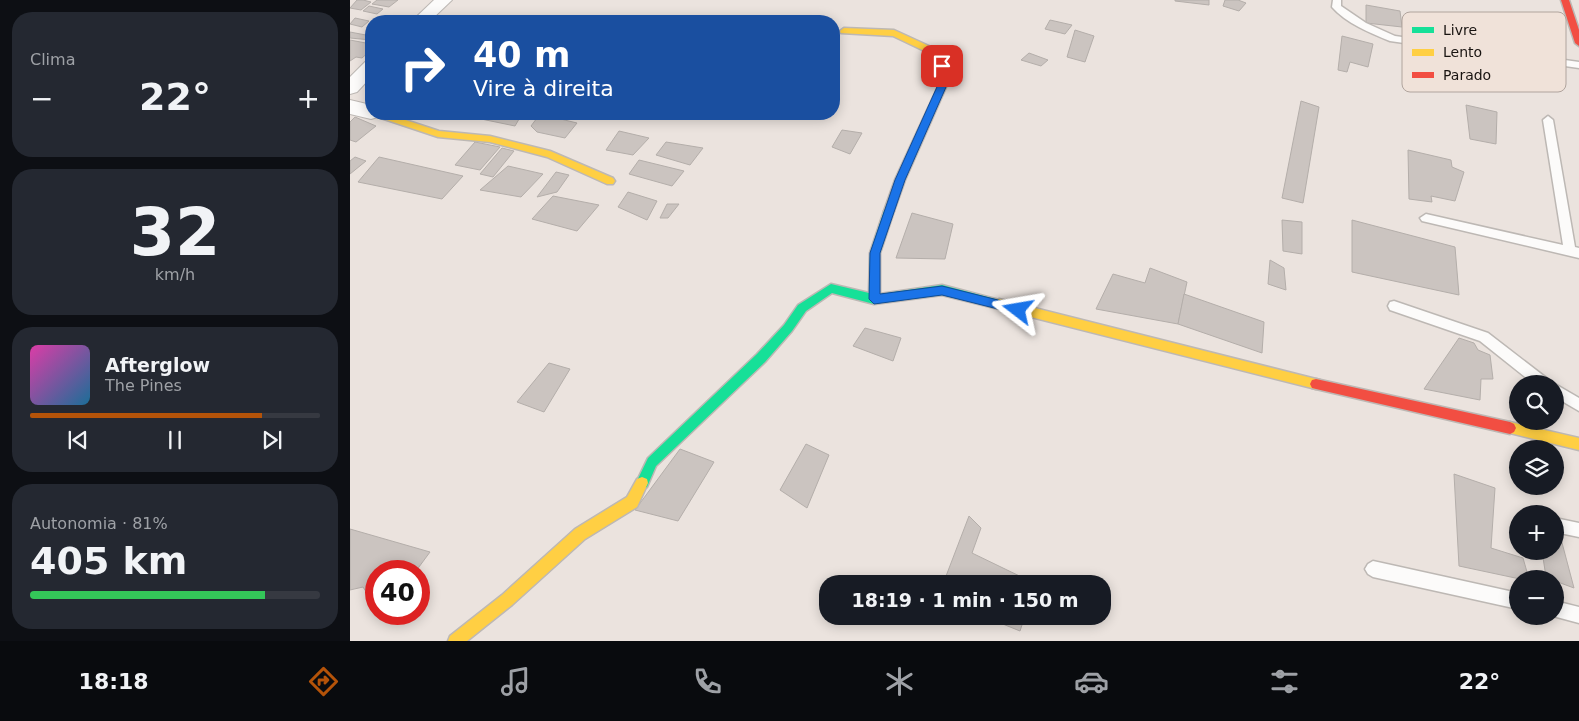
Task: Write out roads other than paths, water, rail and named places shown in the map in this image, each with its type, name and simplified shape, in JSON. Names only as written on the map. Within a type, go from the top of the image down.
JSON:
[{"type":"main road","points":[[1565,0],[1579,43]]},
{"type":"main road","points":[[844,30],[894,34],[939,54],[946,78],[900,180],[875,253],[874,299]]},
{"type":"main road","points":[[396,120],[438,134],[490,139],[550,154],[610,181]]},
{"type":"main road","points":[[455,641],[507,600],[580,534],[632,502],[652,462],[761,358],[788,328],[802,308],[831,288],[874,299],[942,290],[1284,376],[1579,444]]},
{"type":"street","points":[[427,15],[444,0]]},
{"type":"street","points":[[350,88],[365,72]]},
{"type":"street","points":[[350,107],[365,111]]},
{"type":"lane","points":[[1337,0],[1336,6],[1349,17],[1378,34],[1402,40]]},
{"type":"lane","points":[[1566,63],[1579,65]]},
{"type":"lane","points":[[1426,218],[1574,252],[1548,120]]},
{"type":"lane","points":[[1394,306],[1484,337],[1533,375]]},
{"type":"lane","points":[[1564,396],[1579,405]]},
{"type":"lane","points":[[1564,527],[1579,530]]},
{"type":"lane","points":[[1373,569],[1509,599]]},
{"type":"lane","points":[[1564,611],[1579,615]]}]
